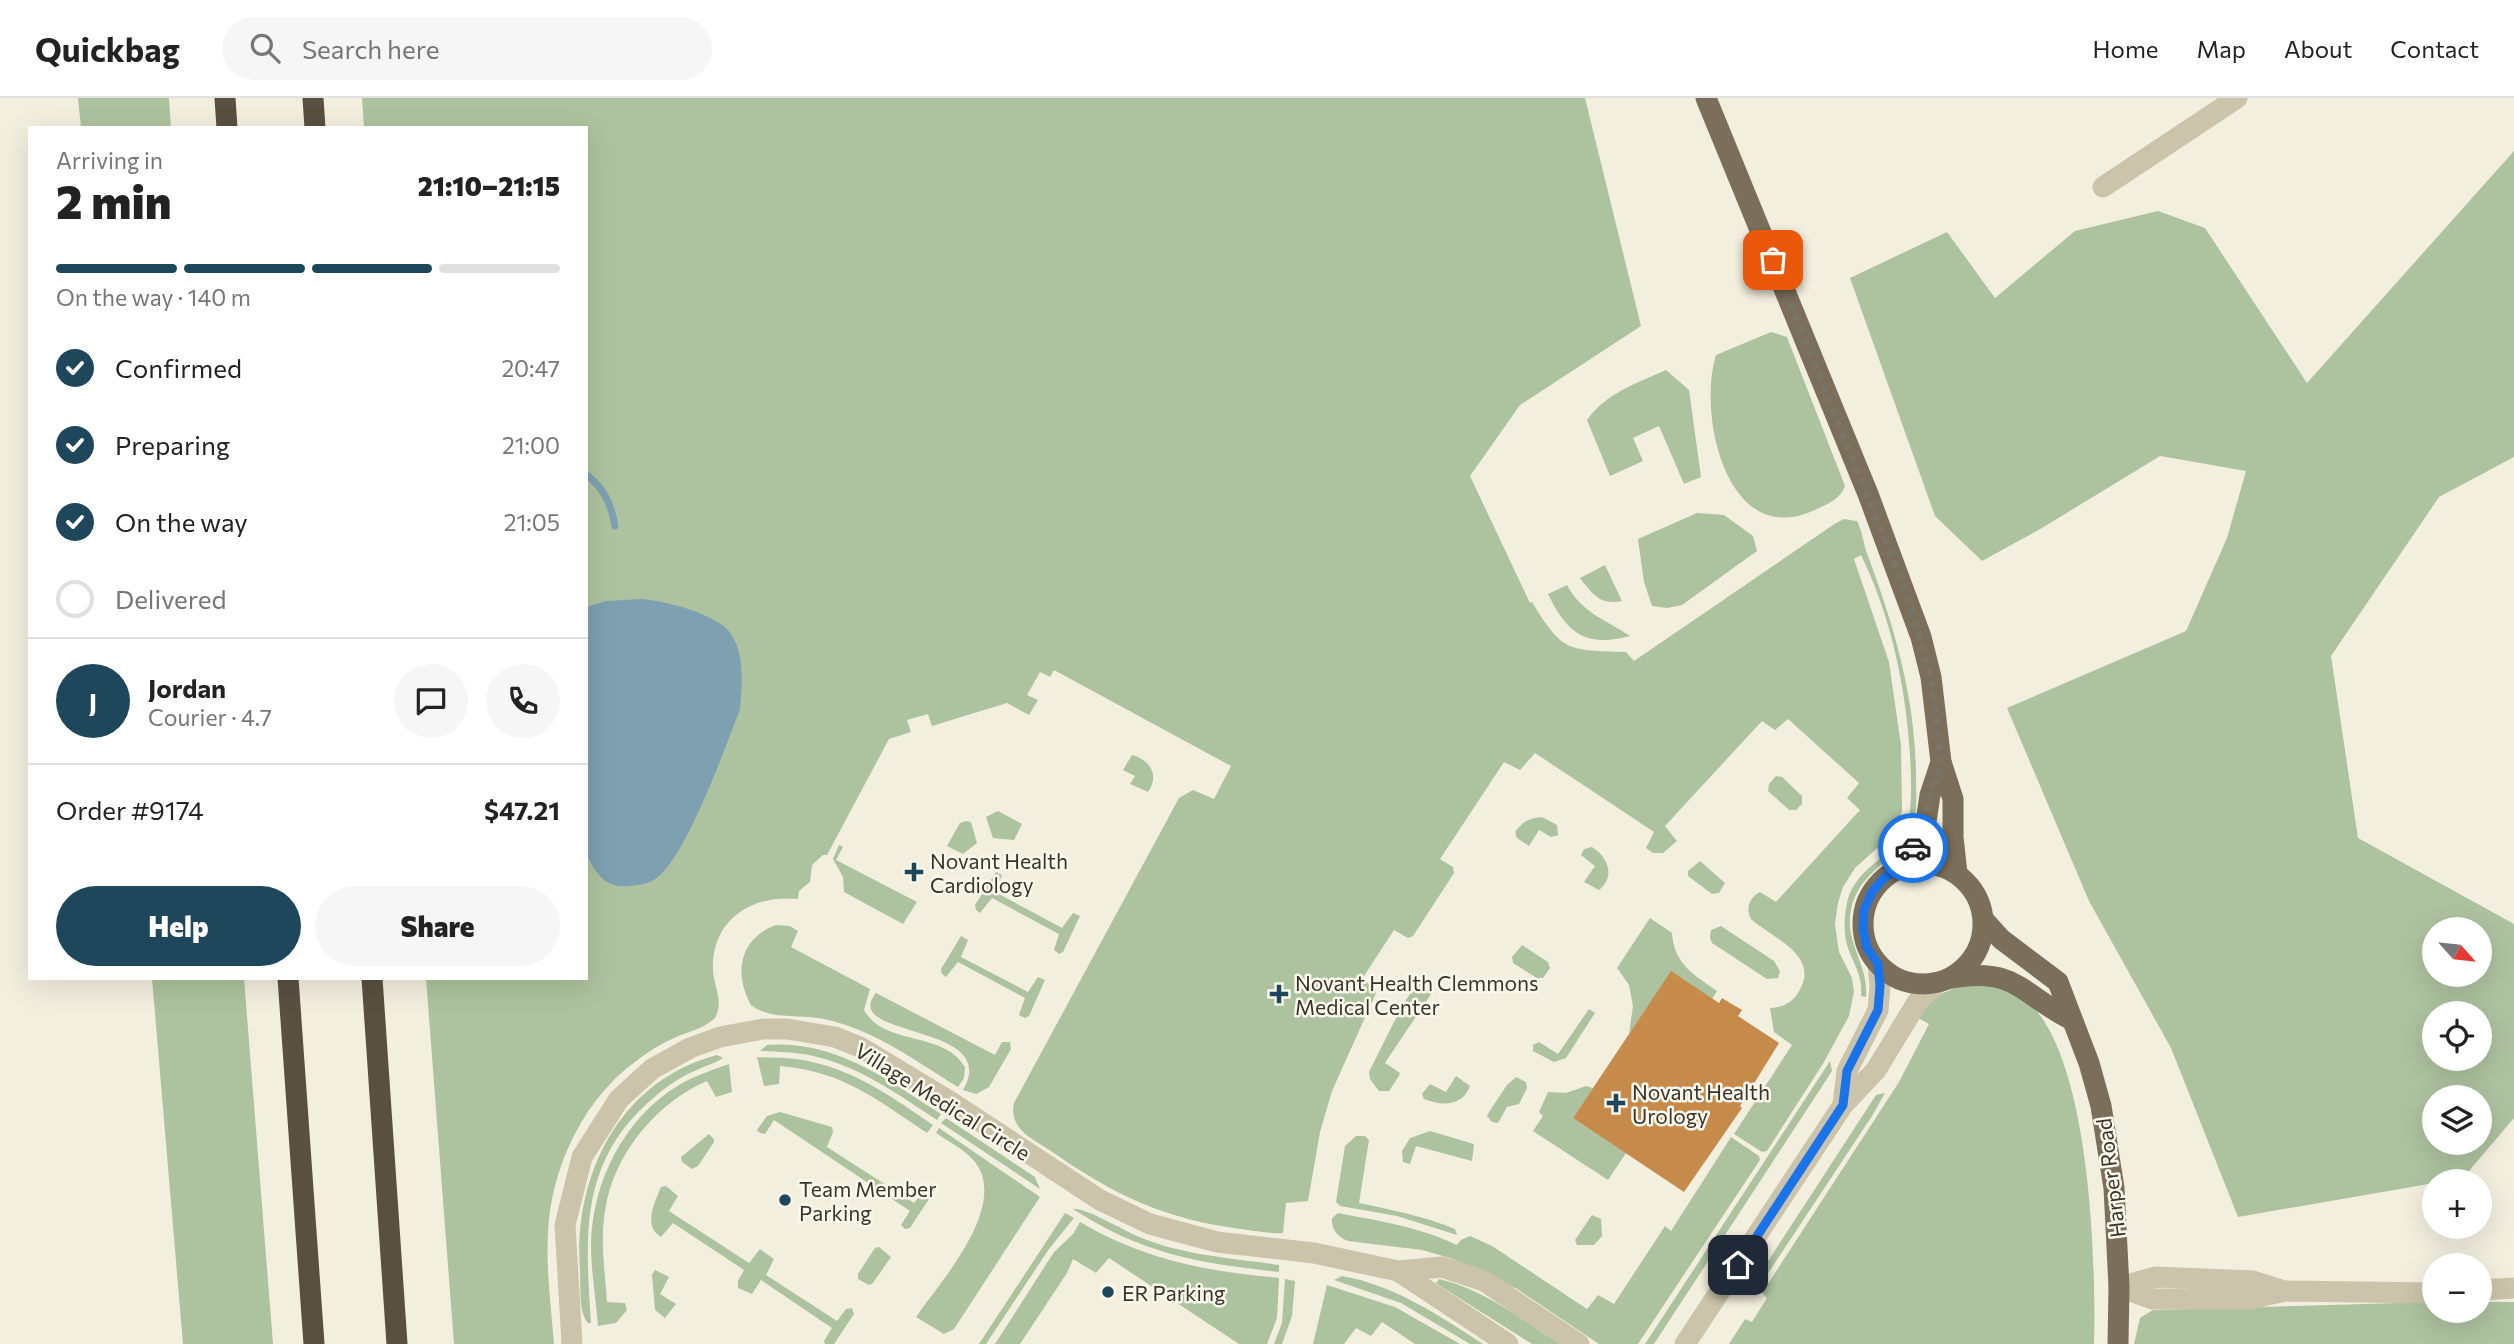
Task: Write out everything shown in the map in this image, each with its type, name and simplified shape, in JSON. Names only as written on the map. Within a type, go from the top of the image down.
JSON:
[{"type":"highway","points":[[225,98],[227,126]]},
{"type":"highway","points":[[313,98],[315,126]]},
{"type":"highway","points":[[288,980],[314,1344]]},
{"type":"highway","points":[[372,980],[397,1344]]},
{"type":"main road","points":[[1706,98],[1908,597],[1931,677],[1941,762],[1953,799],[1957,873]]},
{"type":"main road","points":[[1900,868],[1926,822],[1930,795],[1941,762]]},
{"type":"main road","points":[[1944,981],[1961,971],[1979,949],[1984,920],[1980,902],[1971,886],[1957,873],[1939,865],[1919,863],[1900,868],[1884,878],[1872,892],[1864,910],[1863,929],[1867,948],[1890,975],[1923,985],[1944,981],[1977,974],[2003,978],[2028,991],[2044,1005],[2070,1018]]},
{"type":"main road","name":"Harper Road","points":[[1984,920],[2001,939],[2058,982],[2089,1063],[2107,1137],[2114,1188],[2119,1287],[2118,1344]]},
{"type":"street","points":[[2103,187],[2237,98]]},
{"type":"street","points":[[1843,1105],[1847,1071],[1878,1010],[1878,964]]},
{"type":"street","points":[[1685,1344],[1843,1105],[1877,1070],[1918,1001],[1944,981]]},
{"type":"street","name":"Village Medical Circle","points":[[572,1344],[565,1225],[582,1157],[593,1138],[619,1099],[652,1069],[690,1048],[720,1037],[763,1029],[813,1033],[860,1047],[951,1102],[1100,1200],[1158,1227],[1217,1242],[1314,1253],[1398,1271],[1442,1267],[1484,1281],[1579,1344]]},
{"type":"street","name":"Village Medical Circle","points":[[1398,1271],[1508,1344]]},
{"type":"street","points":[[2119,1287],[2153,1299],[2249,1299],[2286,1291],[2422,1293]]},
{"type":"street","points":[[2492,1289],[2514,1288]]},
{"type":"green space","points":[[78,98],[169,98],[171,126],[81,126]]},
{"type":"green space","points":[[362,98],[1585,98],[1641,326],[1520,405],[1470,476],[1530,603],[1532,602],[1560,640],[1579,649],[1626,652],[1634,661],[1836,523],[1844,519],[1857,521],[1887,611],[1908,693],[1915,750],[1914,820],[1898,848],[1862,885],[1851,910],[1851,933],[1864,974],[1866,997],[1861,996],[1860,978],[1846,939],[1847,903],[1857,881],[1891,848],[1905,829],[1910,810],[1911,777],[1907,721],[1898,663],[1873,581],[1861,555],[1854,559],[1889,662],[1901,745],[1902,811],[1895,832],[1855,868],[1843,887],[1835,924],[1839,952],[1852,978],[1854,992],[1849,1016],[1824,1062],[1767,1151],[1762,1152],[1734,1134],[1792,1045],[1774,1032],[1770,1008],[1786,1004],[1796,997],[1804,980],[1804,968],[1792,949],[1751,919],[1748,911],[1750,903],[1760,892],[1776,902],[1860,810],[1847,798],[1859,783],[1788,719],[1775,730],[1762,721],[1665,826],[1677,841],[1663,853],[1653,853],[1646,848],[1654,832],[1535,753],[1520,770],[1504,762],[1440,859],[1453,867],[1454,873],[1413,936],[1408,938],[1394,930],[1362,979],[1375,988],[1376,993],[1332,1091],[1320,1132],[1308,1201],[1286,1203],[1283,1233],[1214,1225],[1165,1212],[1120,1193],[1031,1139],[1015,1120],[1014,1103],[1179,798],[1193,790],[1214,799],[1231,766],[1054,670],[1050,677],[1040,672],[1027,695],[1038,700],[1029,715],[1007,703],[932,726],[928,714],[907,720],[911,732],[889,739],[827,855],[823,855],[812,865],[810,882],[799,891],[798,899],[765,901],[750,906],[727,924],[714,952],[713,970],[719,1000],[715,1018],[643,1056],[627,1068],[595,1101],[571,1142],[555,1186],[550,1209],[548,1260],[554,1344],[454,1344],[426,980],[588,980],[588,126],[364,126]]},
{"type":"green space","points":[[2514,151],[2514,457],[2439,497],[2331,656],[2358,838],[2514,924],[2514,1118],[2492,1144],[2492,1085],[2422,1085],[2422,1155],[2483,1155],[2471,1169],[2422,1169],[2422,1185],[2238,1217],[2171,1048],[2089,901],[2007,708],[2186,631],[2227,538],[2246,471],[2160,456],[1982,561],[1935,516],[1850,278],[1947,232],[1995,298],[2075,231],[2158,211],[2205,228],[2307,383]]},
{"type":"green space","points":[[1771,332],[1787,337],[1845,486],[1837,497],[1825,505],[1786,518],[1761,512],[1741,496],[1726,472],[1716,443],[1711,411],[1711,381],[1716,355]]},
{"type":"green space","points":[[1666,370],[1689,390],[1701,477],[1684,484],[1659,426],[1633,438],[1643,461],[1610,476],[1587,420],[1613,396]]},
{"type":"green space","points":[[1697,513],[1724,515],[1753,536],[1757,551],[1682,605],[1667,608],[1652,606],[1644,582],[1638,539]]},
{"type":"green space","points":[[1605,565],[1622,601],[1602,600],[1580,578]]},
{"type":"green space","points":[[1567,585],[1587,609],[1630,636],[1601,640],[1589,638],[1570,628],[1548,594]]},
{"type":"green space","points":[[1132,755],[1144,761],[1151,769],[1153,780],[1148,792],[1130,784],[1135,776],[1123,770]]},
{"type":"green space","points":[[1776,776],[1782,777],[1802,796],[1802,804],[1796,810],[1789,810],[1768,791],[1769,784]]},
{"type":"green space","points":[[998,811],[1022,824],[1014,840],[993,838],[986,817]]},
{"type":"green space","points":[[1542,817],[1557,825],[1558,835],[1551,837],[1539,830],[1529,846],[1517,838],[1515,832],[1523,823]]},
{"type":"green space","points":[[971,822],[977,843],[963,854],[947,846],[960,823]]},
{"type":"green space","points":[[839,845],[843,847],[836,860],[917,902],[903,924],[844,892],[843,877],[833,859]]},
{"type":"green space","points":[[1592,847],[1602,856],[1608,867],[1607,879],[1599,890],[1584,882],[1595,866],[1581,855],[1584,849]]},
{"type":"green space","points":[[1700,861],[1725,883],[1719,893],[1712,894],[1688,876],[1688,871]]},
{"type":"green space","points":[[996,872],[1002,875],[995,892],[1062,928],[1073,913],[1080,916],[1063,952],[1059,954],[1054,950],[1059,934],[992,898],[980,913],[976,910],[975,905]]},
{"type":"green space","points":[[1650,918],[1672,933],[1677,953],[1687,968],[1717,991],[1712,999],[1671,972],[1629,1034],[1633,1006],[1629,985],[1617,968]]},
{"type":"green space","points":[[776,925],[790,926],[798,931],[791,947],[870,989],[864,1010],[873,1022],[899,1035],[929,1042],[955,1055],[965,1067],[964,1078],[958,1087],[894,1047],[860,1030],[824,1019],[767,1013],[751,1005],[742,981],[743,958],[754,938]]},
{"type":"green space","points":[[1721,926],[1774,961],[1780,971],[1778,978],[1767,979],[1712,943],[1711,930]]},
{"type":"green space","points":[[961,936],[968,940],[961,957],[1028,992],[1038,977],[1045,980],[1029,1016],[1025,1018],[1019,1015],[1025,998],[958,962],[946,977],[942,974],[941,969]]},
{"type":"green space","points":[[1522,945],[1548,962],[1550,968],[1543,978],[1537,978],[1513,963],[1512,957]]},
{"type":"green space","points":[[152,980],[244,980],[273,1344],[183,1344]]},
{"type":"green space","points":[[1418,982],[1433,991],[1385,1063],[1400,1073],[1399,1076],[1389,1091],[1379,1091],[1370,1079],[1369,1072],[1402,1006]]},
{"type":"green space","points":[[1964,984],[2004,988],[2025,999],[2047,1026],[2064,1064],[2085,1161],[2093,1263],[2094,1344],[1729,1344],[1745,1319],[1752,1322],[1767,1298],[1762,1293],[1899,1082],[1929,1024],[1916,1017],[1934,997]]},
{"type":"green space","points":[[876,993],[995,1055],[1002,1042],[1010,1042],[1011,1049],[989,1087],[976,1094],[963,1090],[969,1068],[961,1053],[943,1042],[879,1018],[870,1008]]},
{"type":"green space","points":[[1589,1009],[1595,1013],[1566,1058],[1554,1062],[1533,1051],[1533,1045],[1539,1042],[1558,1054]]},
{"type":"green space","points":[[767,1045],[815,1048],[838,1055],[880,1076],[941,1114],[937,1120],[878,1082],[830,1061],[800,1054],[760,1051]]},
{"type":"green space","points":[[717,1055],[723,1058],[688,1074],[658,1094],[632,1118],[613,1144],[593,1198],[588,1258],[591,1323],[588,1323],[581,1298],[580,1236],[585,1201],[594,1168],[609,1137],[629,1110],[653,1086],[683,1068]]},
{"type":"green space","points":[[757,1057],[805,1060],[845,1072],[933,1125],[927,1133],[858,1089],[823,1074],[802,1069],[780,1066],[779,1084],[764,1086]]},
{"type":"green space","points":[[1830,1061],[1832,1071],[1654,1344],[1645,1344]]},
{"type":"green space","points":[[729,1064],[732,1092],[716,1097],[707,1081],[688,1091],[654,1117],[627,1151],[617,1170],[605,1211],[604,1268],[607,1302],[625,1303],[627,1310],[616,1323],[598,1326],[591,1255],[593,1221],[597,1198],[615,1154],[642,1115],[659,1099],[703,1073]]},
{"type":"green space","points":[[1456,1076],[1470,1086],[1462,1098],[1444,1104],[1424,1099],[1422,1094],[1430,1084],[1446,1092]]},
{"type":"green space","points":[[1516,1077],[1526,1082],[1527,1088],[1519,1104],[1507,1107],[1498,1123],[1492,1122],[1487,1116],[1489,1112],[1507,1085]]},
{"type":"green space","points":[[1586,1086],[1593,1088],[1573,1118],[1626,1153],[1608,1180],[1533,1131],[1543,1116],[1539,1112],[1548,1092],[1566,1093]]},
{"type":"green space","points":[[1885,1093],[1759,1287],[1759,1275],[1876,1095]]},
{"type":"green space","points":[[780,1112],[832,1127],[833,1132],[827,1147],[914,1203],[924,1191],[931,1191],[931,1196],[910,1228],[905,1229],[901,1225],[910,1211],[774,1120],[765,1134],[757,1130],[767,1116]]},
{"type":"green space","points":[[946,1118],[1035,1177],[1040,1189],[941,1123]]},
{"type":"green space","points":[[939,1128],[1040,1197],[954,1329],[944,1334],[916,1317],[968,1242],[984,1200],[983,1180],[975,1162],[936,1133]]},
{"type":"green space","points":[[1430,1131],[1474,1144],[1472,1161],[1416,1146],[1410,1164],[1403,1162],[1402,1151],[1410,1138]]},
{"type":"green space","points":[[709,1134],[714,1142],[698,1166],[692,1169],[682,1162],[681,1157]]},
{"type":"green space","points":[[1356,1136],[1365,1136],[1369,1140],[1359,1203],[1432,1220],[1455,1229],[1457,1235],[1397,1216],[1340,1206],[1336,1202],[1345,1146]]},
{"type":"green space","points":[[1731,1137],[1759,1156],[1760,1160],[1638,1344],[1599,1344],[1517,1289],[1450,1258],[1422,1250],[1348,1241],[1338,1235],[1333,1226],[1332,1218],[1338,1213],[1414,1229],[1457,1245],[1470,1236],[1492,1246],[1587,1309],[1598,1295],[1614,1304],[1665,1226],[1671,1231]]},
{"type":"green space","points":[[666,1186],[678,1196],[669,1211],[749,1263],[760,1249],[774,1259],[766,1275],[837,1321],[846,1309],[852,1308],[854,1314],[834,1344],[825,1344],[824,1341],[832,1328],[761,1280],[752,1294],[738,1288],[738,1281],[744,1270],[673,1223],[661,1237],[656,1233],[651,1221],[653,1207],[661,1187]]},
{"type":"green space","points":[[1073,1209],[1087,1212],[1159,1244],[1210,1256],[1279,1265],[1279,1272],[1222,1265],[1171,1254],[1123,1237]]},
{"type":"green space","points":[[1065,1213],[1074,1218],[1049,1249],[986,1344],[979,1344]]},
{"type":"green space","points":[[1592,1215],[1601,1219],[1602,1236],[1594,1245],[1577,1245],[1575,1240]]},
{"type":"green space","points":[[1080,1222],[1128,1246],[1176,1262],[1226,1272],[1279,1278],[1277,1318],[1267,1344],[1239,1344],[1109,1258],[1096,1273],[1073,1259],[1067,1273],[1020,1344],[995,1344],[1054,1252],[1073,1234]]},
{"type":"green space","points":[[879,1247],[891,1257],[869,1285],[858,1279],[858,1274],[875,1248]]},
{"type":"green space","points":[[655,1270],[669,1277],[660,1294],[676,1304],[665,1318],[655,1310],[652,1275]]},
{"type":"green space","points":[[1342,1276],[1380,1286],[1398,1294],[1483,1344],[1470,1344],[1401,1303],[1334,1280]]},
{"type":"green space","points":[[1285,1279],[1295,1281],[1292,1316],[1282,1344],[1274,1344],[1282,1323]]},
{"type":"green space","points":[[1439,1279],[1487,1297],[1560,1344],[1532,1344],[1440,1286],[1436,1283]]},
{"type":"green space","points":[[1327,1285],[1395,1307],[1460,1344],[1415,1344],[1382,1322],[1371,1336],[1356,1328],[1344,1344],[1313,1344]]},
{"type":"green space","points":[[2422,1302],[2422,1323],[2492,1323],[2492,1302],[2514,1302],[2514,1344],[2134,1344],[2140,1318],[2153,1310]]},
{"type":"water","points":[[642,599],[664,602],[715,620],[731,634],[739,651],[742,670],[740,709],[705,798],[670,864],[658,877],[640,885],[620,886],[607,882],[588,857],[588,606],[606,601]]},
{"type":"building","points":[[1671,971],[1719,1003],[1722,998],[1742,1010],[1738,1016],[1779,1043],[1740,1106],[1742,1108],[1684,1192],[1573,1118]]},
{"type":"waterway","points":[[588,476],[606,497],[615,526]]},
{"type":"way so far","points":[[1773,260],[1908,597],[1931,677],[1941,762],[1930,795],[1926,822],[1913,848]]},
{"type":"place","name":"Novant Health Cardiology","points":[[914,872]]},
{"type":"place","name":"Novant Health Clemmons Medical Center","points":[[1279,994]]},
{"type":"place","name":"Novant Health Urology","points":[[1616,1103]]},
{"type":"place","name":"Team Member Parking","points":[[785,1200]]},
{"type":"place","name":"ER Parking","points":[[1108,1292]]},
{"type":"route","points":[[1738,1265],[1843,1105],[1847,1071],[1878,1010],[1878,964],[1867,948],[1863,929],[1864,910],[1872,892],[1884,878],[1900,868],[1913,848]]}]
